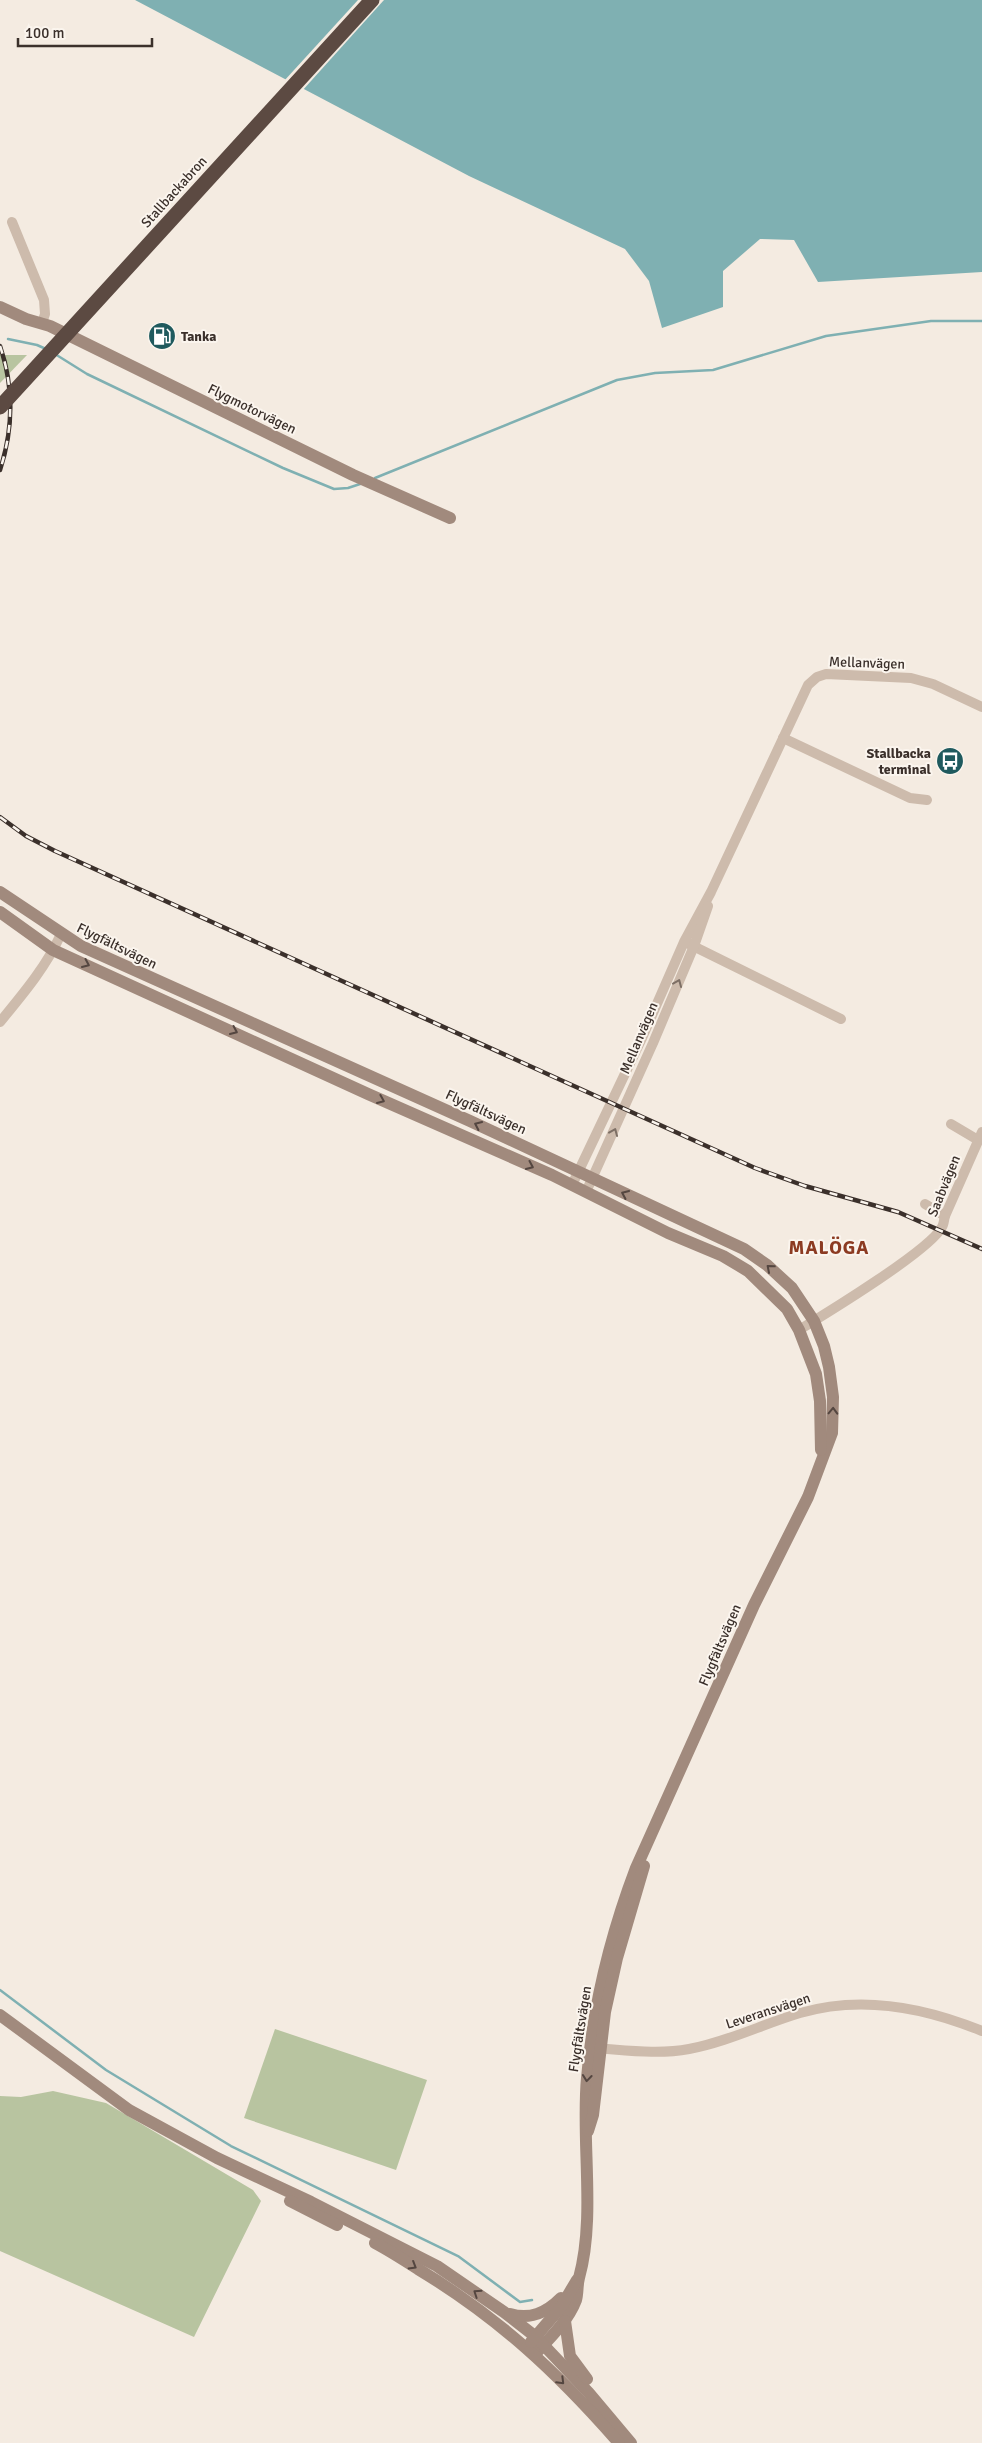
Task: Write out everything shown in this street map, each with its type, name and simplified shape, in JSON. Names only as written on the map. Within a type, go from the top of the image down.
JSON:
[{"type":"highway","name":"Stallbackabron","points":[[0,407],[372,0]]},
{"type":"street","points":[[12,222],[44,300],[45,314],[42,323]]},
{"type":"street","name":"Flygmotorvägen","points":[[0,299],[30,314],[42,323],[353,475],[450,518]]},
{"type":"street","name":"Flygmotorvägen","points":[[0,307],[26,319],[42,323]]},
{"type":"street","name":"Mellanvägen","points":[[586,1192],[711,892],[808,685],[817,677],[826,674],[911,678],[933,684],[982,707]]},
{"type":"street","points":[[783,738],[902,795],[918,800],[927,800]]},
{"type":"street","name":"Flygfältsvägen","points":[[0,892],[81,946],[272,1031],[744,1249],[767,1265],[792,1288],[814,1321],[824,1346],[833,1397],[832,1434],[821,1457],[808,1497],[754,1605],[623,1903],[600,1991],[595,2048],[584,2113],[587,2135],[583,2259],[575,2283],[535,2346]]},
{"type":"street","name":"Flygfältsvägen","points":[[0,912],[54,950],[572,1185],[668,1233],[723,1256],[748,1271],[787,1309],[799,1330],[816,1374],[820,1401],[821,1457]]},
{"type":"street","points":[[0,1022],[31,984],[54,950],[61,934]]},
{"type":"street","points":[[689,944],[841,1019]]},
{"type":"street","name":"Mellanvägen","points":[[572,1185],[689,944]]},
{"type":"street","points":[[951,1124],[980,1136]]},
{"type":"street","name":"Saabvägen","points":[[799,1330],[919,1250],[940,1230],[980,1136]]},
{"type":"street","points":[[925,1204],[945,1216]]},
{"type":"street","name":"Leveransvägen","points":[[595,2048],[646,2052],[686,2050],[715,2043],[801,2012],[838,2006],[881,2006],[909,2009],[935,2014],[982,2032]]},
{"type":"street","points":[[0,2015],[129,2110],[306,2210],[379,2245],[457,2293],[535,2346],[556,2357],[593,2397],[631,2443]]},
{"type":"street","points":[[217,2158],[311,2202],[437,2266],[504,2312],[619,2443]]},
{"type":"street","points":[[504,2312],[520,2317],[540,2314],[553,2306],[575,2283]]},
{"type":"street","name":"Flygfältsvägen","points":[[535,2346],[564,2321],[576,2299],[575,2283]]},
{"type":"street","points":[[564,2321],[570,2356],[589,2382],[593,2397]]},
{"type":"green space","points":[[0,355],[27,355],[0,383]]},
{"type":"green space","points":[[275,2029],[427,2080],[396,2170],[244,2118]]},
{"type":"green space","points":[[53,2091],[106,2103],[253,2190],[261,2201],[194,2337],[0,2251],[0,2096],[21,2097]]},
{"type":"water","points":[[135,0],[982,0],[982,272],[818,282],[794,240],[760,239],[723,271],[723,307],[662,328],[649,281],[625,249],[469,176]]},
{"type":"pier","points":[[358,0],[384,0],[302,91],[284,81]]},
{"type":"waterway","points":[[375,478],[617,380],[655,373],[713,370],[826,336],[931,321],[982,321]]},
{"type":"waterway","points":[[8,339],[37,345],[46,349]]},
{"type":"waterway","points":[[55,354],[87,374],[283,468],[334,489],[348,488],[360,484]]},
{"type":"waterway","points":[[0,1990],[106,2070],[231,2146],[458,2256],[520,2302],[532,2300]]},
{"type":"railway","points":[[0,346],[5,361],[10,393],[7,440],[0,470]]},
{"type":"railway","points":[[0,817],[26,836],[55,851],[755,1168],[805,1186],[898,1212],[982,1249]]},
{"type":"place","name":"Tanka","points":[[162,336]]},
{"type":"place","name":"Stallbacka terminal","points":[[950,761]]},
{"type":"district","name":"MALÖGA","points":[[829,1248]]}]
